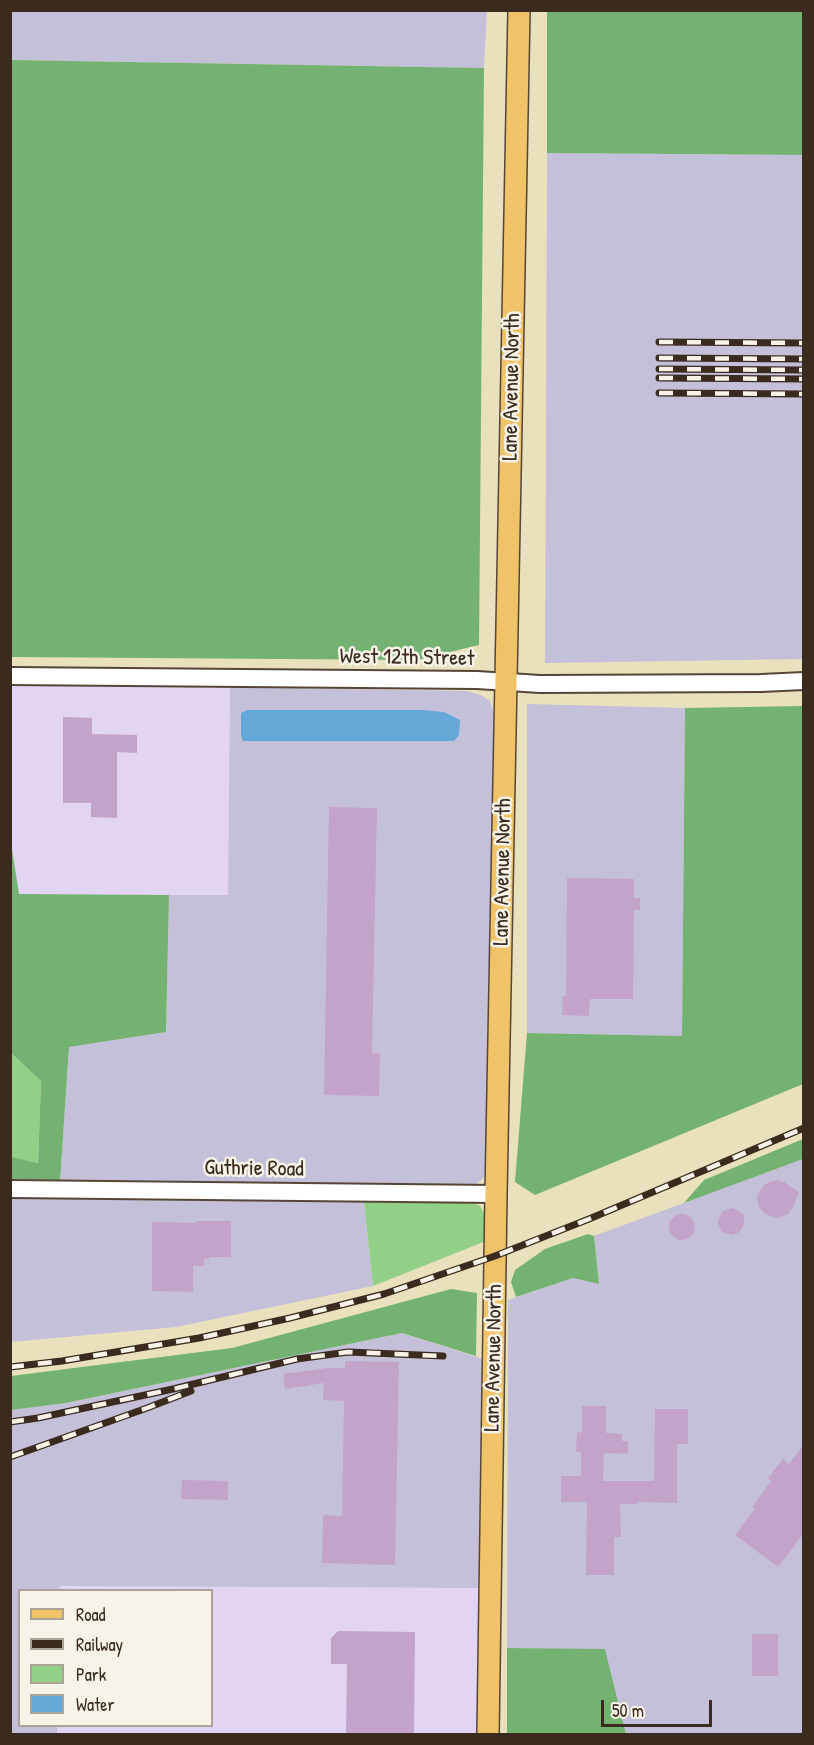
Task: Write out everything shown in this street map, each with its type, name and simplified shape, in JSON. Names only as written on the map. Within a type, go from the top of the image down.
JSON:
[{"type":"main road","name":"Lane Avenue North","points":[[488,1734],[519,10]]},
{"type":"street","name":"West 12th Street","points":[[10,676],[750,684],[804,681]]},
{"type":"street","name":"Guthrie Road","points":[[10,1189],[496,1194]]},
{"type":"shaded area","points":[[11,11],[487,11],[484,68],[11,60]]},
{"type":"shaded area","points":[[547,153],[803,155],[803,659],[545,663]]},
{"type":"shaded area","points":[[10,684],[230,687],[228,896],[18,894],[10,843]]},
{"type":"shaded area","points":[[230,687],[467,691],[481,695],[490,701],[494,714],[485,1176],[474,1187],[60,1182],[69,1047],[166,1032],[169,895],[228,895]]},
{"type":"shaded area","points":[[527,704],[685,708],[682,1036],[527,1033]]},
{"type":"shaded area","points":[[803,1159],[803,1734],[626,1734],[605,1650],[507,1648],[508,1300],[573,1278],[599,1284],[594,1236]]},
{"type":"shaded area","points":[[11,1196],[364,1202],[373,1286],[176,1327],[11,1342]]},
{"type":"shaded area","points":[[402,1333],[483,1359],[482,1588],[60,1586],[59,1589],[18,1589],[18,1727],[57,1727],[57,1734],[11,1734],[10,1410],[66,1403]]},
{"type":"shaded area","points":[[59,1586],[482,1588],[479,1734],[57,1734],[57,1727],[213,1727],[213,1589],[59,1589]]},
{"type":"green space","points":[[547,11],[803,11],[803,155],[547,153]]},
{"type":"green space","points":[[11,60],[484,68],[479,645],[417,660],[11,657]]},
{"type":"green space","points":[[803,706],[803,1084],[535,1195],[515,1182],[527,1033],[682,1036],[685,708]]},
{"type":"green space","points":[[11,843],[19,894],[169,895],[166,1032],[69,1047],[60,1182],[11,1179],[10,1143],[12,1157],[38,1163],[41,1081],[12,1054],[11,1056]]},
{"type":"green space","points":[[12,1054],[41,1081],[38,1163],[12,1157],[10,1143]]},
{"type":"green space","points":[[803,1139],[803,1159],[684,1203],[704,1180]]},
{"type":"green space","points":[[466,1200],[480,1206],[486,1217],[486,1241],[373,1286],[364,1202]]},
{"type":"green space","points":[[588,1234],[594,1236],[599,1284],[573,1278],[516,1297],[511,1282],[515,1270],[545,1249]]},
{"type":"green space","points":[[451,1289],[477,1293],[476,1356],[402,1333],[66,1403],[11,1410],[11,1376],[232,1348]]},
{"type":"green space","points":[[507,1648],[605,1649],[626,1734],[507,1734]]},
{"type":"water","points":[[247,710],[444,712],[460,720],[459,735],[454,741],[243,741],[241,713]]},
{"type":"building","points":[[63,717],[92,718],[92,734],[137,735],[137,753],[117,752],[117,818],[91,817],[91,803],[63,803]]},
{"type":"building","points":[[329,807],[377,808],[372,1053],[380,1054],[379,1096],[324,1095]]},
{"type":"building","points":[[567,878],[634,879],[634,898],[640,898],[640,910],[634,910],[633,999],[590,999],[589,1016],[562,1015],[563,996],[566,996]]},
{"type":"building","points":[[777,1180],[799,1192],[788,1214],[777,1218],[765,1214],[759,1208],[757,1199],[765,1184]]},
{"type":"building","points":[[733,1208],[744,1215],[744,1224],[740,1232],[731,1235],[722,1232],[718,1220],[722,1212]]},
{"type":"building","points":[[682,1214],[691,1218],[695,1227],[691,1236],[682,1240],[673,1236],[669,1227],[673,1218]]},
{"type":"building","points":[[196,1221],[231,1221],[231,1257],[209,1257],[209,1259],[204,1259],[204,1266],[193,1266],[193,1292],[152,1291],[152,1222],[196,1223]]},
{"type":"building","points":[[345,1361],[399,1362],[395,1565],[322,1563],[323,1515],[342,1516],[344,1401],[323,1400],[324,1383],[285,1389],[283,1374],[345,1368]]},
{"type":"building","points":[[582,1406],[606,1406],[606,1433],[622,1434],[622,1441],[628,1441],[628,1454],[604,1453],[603,1481],[654,1481],[655,1409],[688,1409],[688,1444],[677,1444],[677,1503],[620,1504],[621,1537],[614,1537],[614,1575],[586,1575],[587,1502],[561,1502],[561,1476],[581,1476],[581,1452],[576,1452],[577,1432],[582,1433]]},
{"type":"building","points":[[804,1444],[804,1533],[778,1567],[735,1535],[755,1509],[752,1507],[771,1481],[768,1478],[783,1459],[789,1464]]},
{"type":"building","points":[[182,1480],[228,1481],[228,1500],[181,1499]]},
{"type":"building","points":[[338,1631],[415,1632],[414,1734],[346,1733],[347,1664],[331,1664],[331,1638]]},
{"type":"building","points":[[752,1634],[778,1634],[778,1676],[752,1676]]},
{"type":"railway","points":[[659,342],[804,343]]},
{"type":"railway","points":[[659,358],[804,359]]},
{"type":"railway","points":[[659,369],[804,370]]},
{"type":"railway","points":[[659,378],[804,379]]},
{"type":"railway","points":[[659,393],[804,394]]},
{"type":"railway","points":[[10,1367],[62,1361],[199,1338],[384,1294],[495,1256],[589,1219],[804,1128]]},
{"type":"railway","points":[[10,1422],[173,1389],[297,1359],[348,1352],[443,1356]]},
{"type":"railway","points":[[10,1457],[191,1391]]}]
